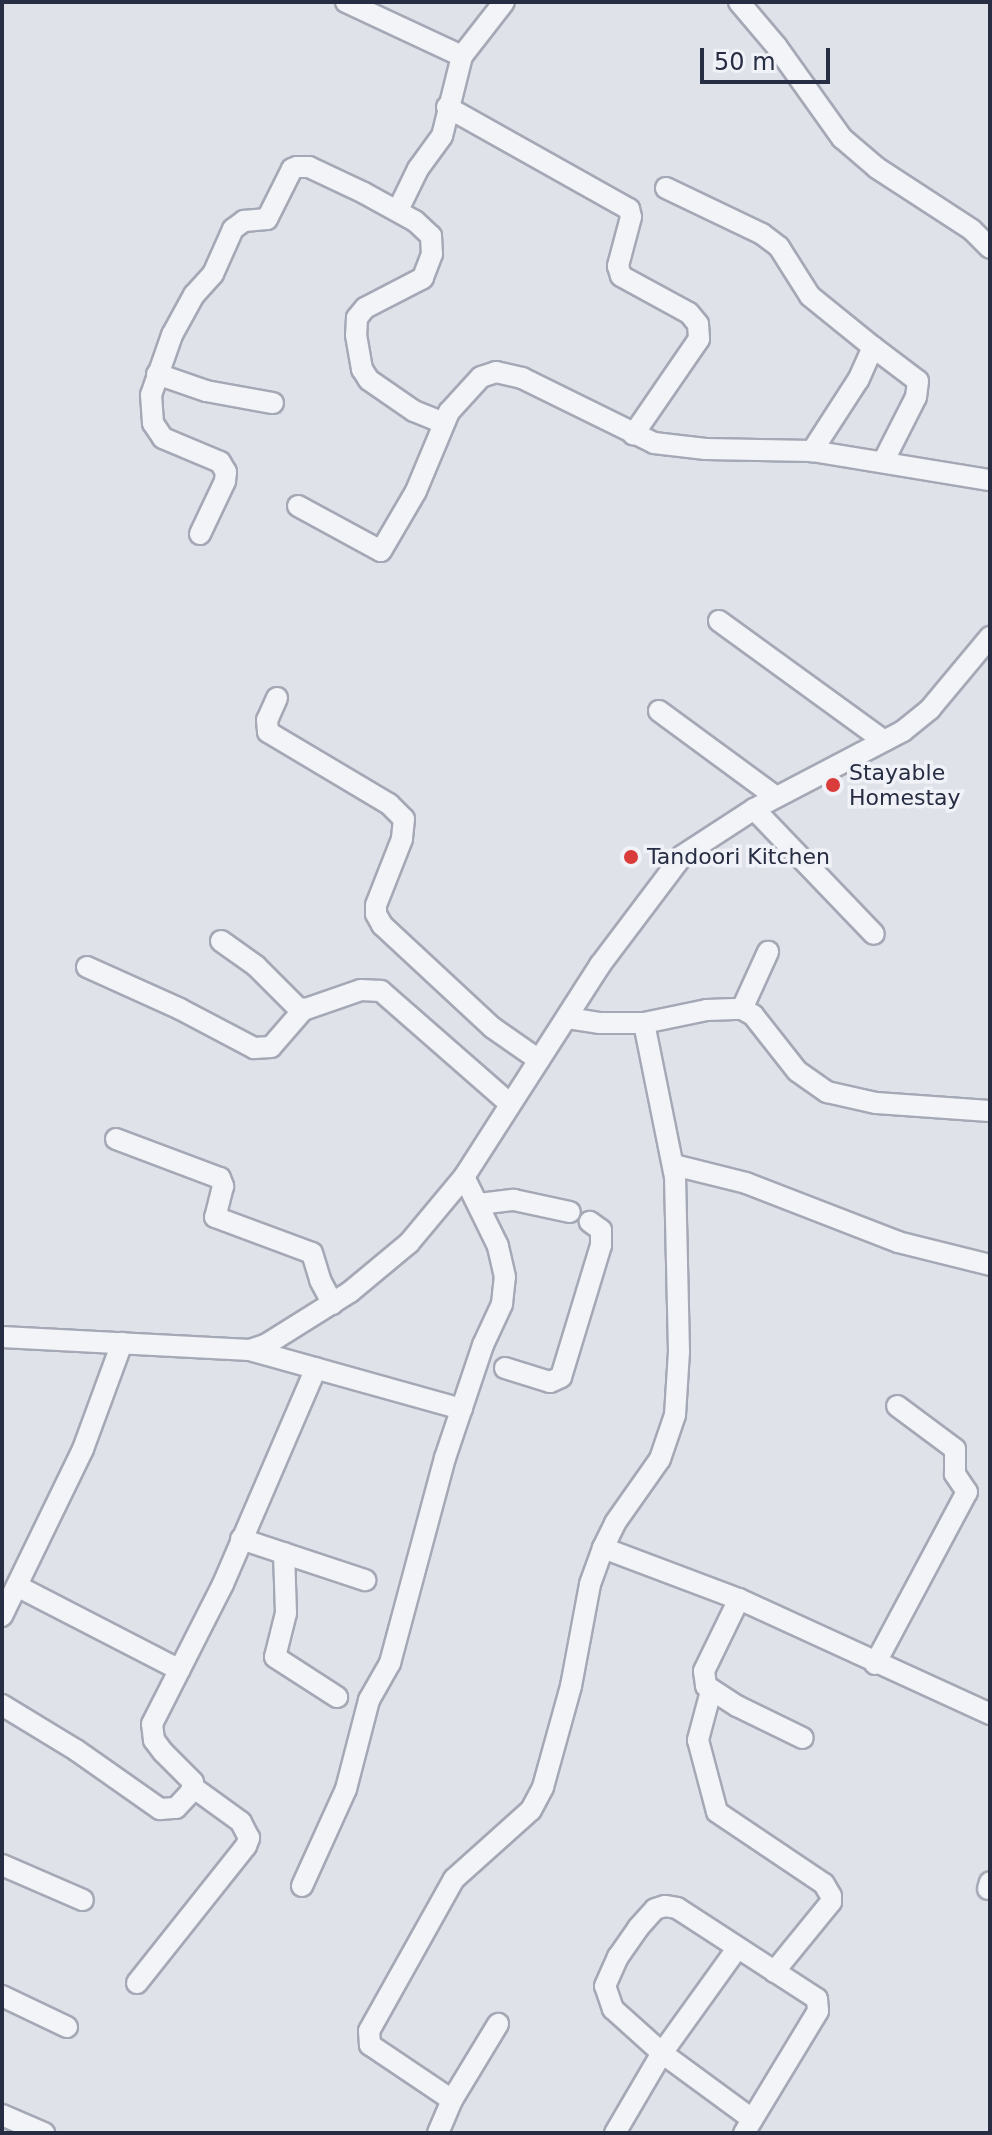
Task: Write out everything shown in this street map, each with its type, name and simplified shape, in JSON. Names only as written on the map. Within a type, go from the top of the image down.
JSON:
[{"type":"street","points":[[346,2],[462,56]]},
{"type":"street","points":[[398,210],[418,169],[442,136],[462,56],[504,2]]},
{"type":"street","points":[[739,2],[777,47],[842,138],[877,168],[972,230],[990,248]]},
{"type":"street","points":[[447,107],[629,209],[631,217],[618,266],[621,276],[689,313],[698,324],[699,339],[633,435]]},
{"type":"street","points":[[200,534],[225,481],[226,472],[220,462],[163,438],[156,430],[151,395],[172,335],[194,295],[213,274],[233,229],[244,221],[267,219],[277,206],[292,169],[309,167],[398,210],[426,229],[434,245],[419,283],[365,308],[357,318],[357,352],[362,369],[380,391],[443,423]]},
{"type":"street","points":[[666,188],[762,234],[779,247],[810,296],[918,381],[916,397],[883,462]]},
{"type":"street","points":[[812,451],[858,380],[873,347]]},
{"type":"street","points":[[298,506],[381,551],[416,491],[443,423],[481,377],[496,372],[522,378],[654,443],[706,449],[812,451],[990,480]]},
{"type":"street","points":[[157,374],[206,391],[273,403]]},
{"type":"street","points":[[719,621],[884,741]]},
{"type":"street","points":[[250,1350],[267,1344],[333,1304],[378,1272],[409,1243],[464,1177],[600,965],[665,875],[703,840],[754,809],[884,741],[930,709],[990,637]]},
{"type":"street","points":[[277,698],[267,720],[268,732],[389,804],[404,819],[402,839],[376,905],[376,914],[382,925],[493,1028],[539,1060]]},
{"type":"street","points":[[659,711],[776,797]]},
{"type":"street","points":[[754,809],[874,934]]},
{"type":"street","points":[[221,941],[256,966],[292,1005],[303,1010]]},
{"type":"street","points":[[742,1009],[768,952]]},
{"type":"street","points":[[87,967],[180,1009],[254,1048],[271,1047],[303,1010],[341,995],[376,989],[510,1104]]},
{"type":"street","points":[[568,1018],[644,1023],[707,1010],[742,1009],[753,1015],[797,1071],[827,1092],[876,1103],[990,1111]]},
{"type":"street","points":[[452,2100],[370,2045],[369,2031],[454,1879],[531,1810],[543,1787],[556,1746],[590,1584],[615,1523],[660,1459],[675,1415],[679,1352],[674,1165],[644,1023]]},
{"type":"street","points":[[116,1139],[220,1178],[223,1186],[215,1217],[312,1253],[320,1280],[333,1304]]},
{"type":"street","points":[[674,1165],[746,1183],[898,1242],[990,1265]]},
{"type":"street","points":[[302,1886],[346,1789],[369,1700],[390,1663],[426,1517],[483,1345],[502,1304],[505,1277],[498,1246],[464,1177]]},
{"type":"street","points":[[479,1204],[514,1200],[570,1212]]},
{"type":"street","points":[[505,1368],[550,1382],[561,1377],[601,1245],[601,1230],[590,1222]]},
{"type":"street","points":[[2,1337],[250,1350],[462,1409]]},
{"type":"street","points":[[2,1616],[83,1449],[122,1343]]},
{"type":"street","points":[[137,1983],[246,1846],[249,1838],[241,1822],[194,1788],[190,1778],[163,1752],[151,1731],[155,1711],[180,1670],[316,1368]]},
{"type":"street","points":[[875,1664],[967,1492],[955,1474],[955,1449],[897,1406]]},
{"type":"street","points":[[241,1539],[365,1580]]},
{"type":"street","points":[[603,1548],[739,1599],[875,1664],[990,1714]]},
{"type":"street","points":[[284,1553],[286,1613],[275,1657],[337,1697]]},
{"type":"street","points":[[17,1586],[180,1670]]},
{"type":"street","points":[[739,1599],[704,1671],[706,1686],[803,1738]]},
{"type":"street","points":[[711,1691],[698,1740],[717,1812],[812,1875],[829,1889],[831,1896],[831,1902],[774,1972]]},
{"type":"street","points":[[2,1705],[76,1750],[160,1809],[176,1808],[194,1788]]},
{"type":"street","points":[[2,1865],[83,1900]]},
{"type":"street","points":[[665,1906],[677,1908],[736,1950],[774,1972],[810,1992],[819,2007],[748,2126],[662,2053],[609,2002],[607,1977],[624,1948],[655,1909],[665,1906]]},
{"type":"street","points":[[615,2133],[662,2053],[736,1950]]},
{"type":"street","points":[[2,1996],[67,2027]]},
{"type":"street","points":[[438,2133],[452,2100],[498,2024]]},
{"type":"street","points":[[2,2115],[44,2133]]},
{"type":"place","name":"Stayable Homestay","points":[[833,785]]},
{"type":"place","name":"Tandoori Kitchen","points":[[631,857]]}]
